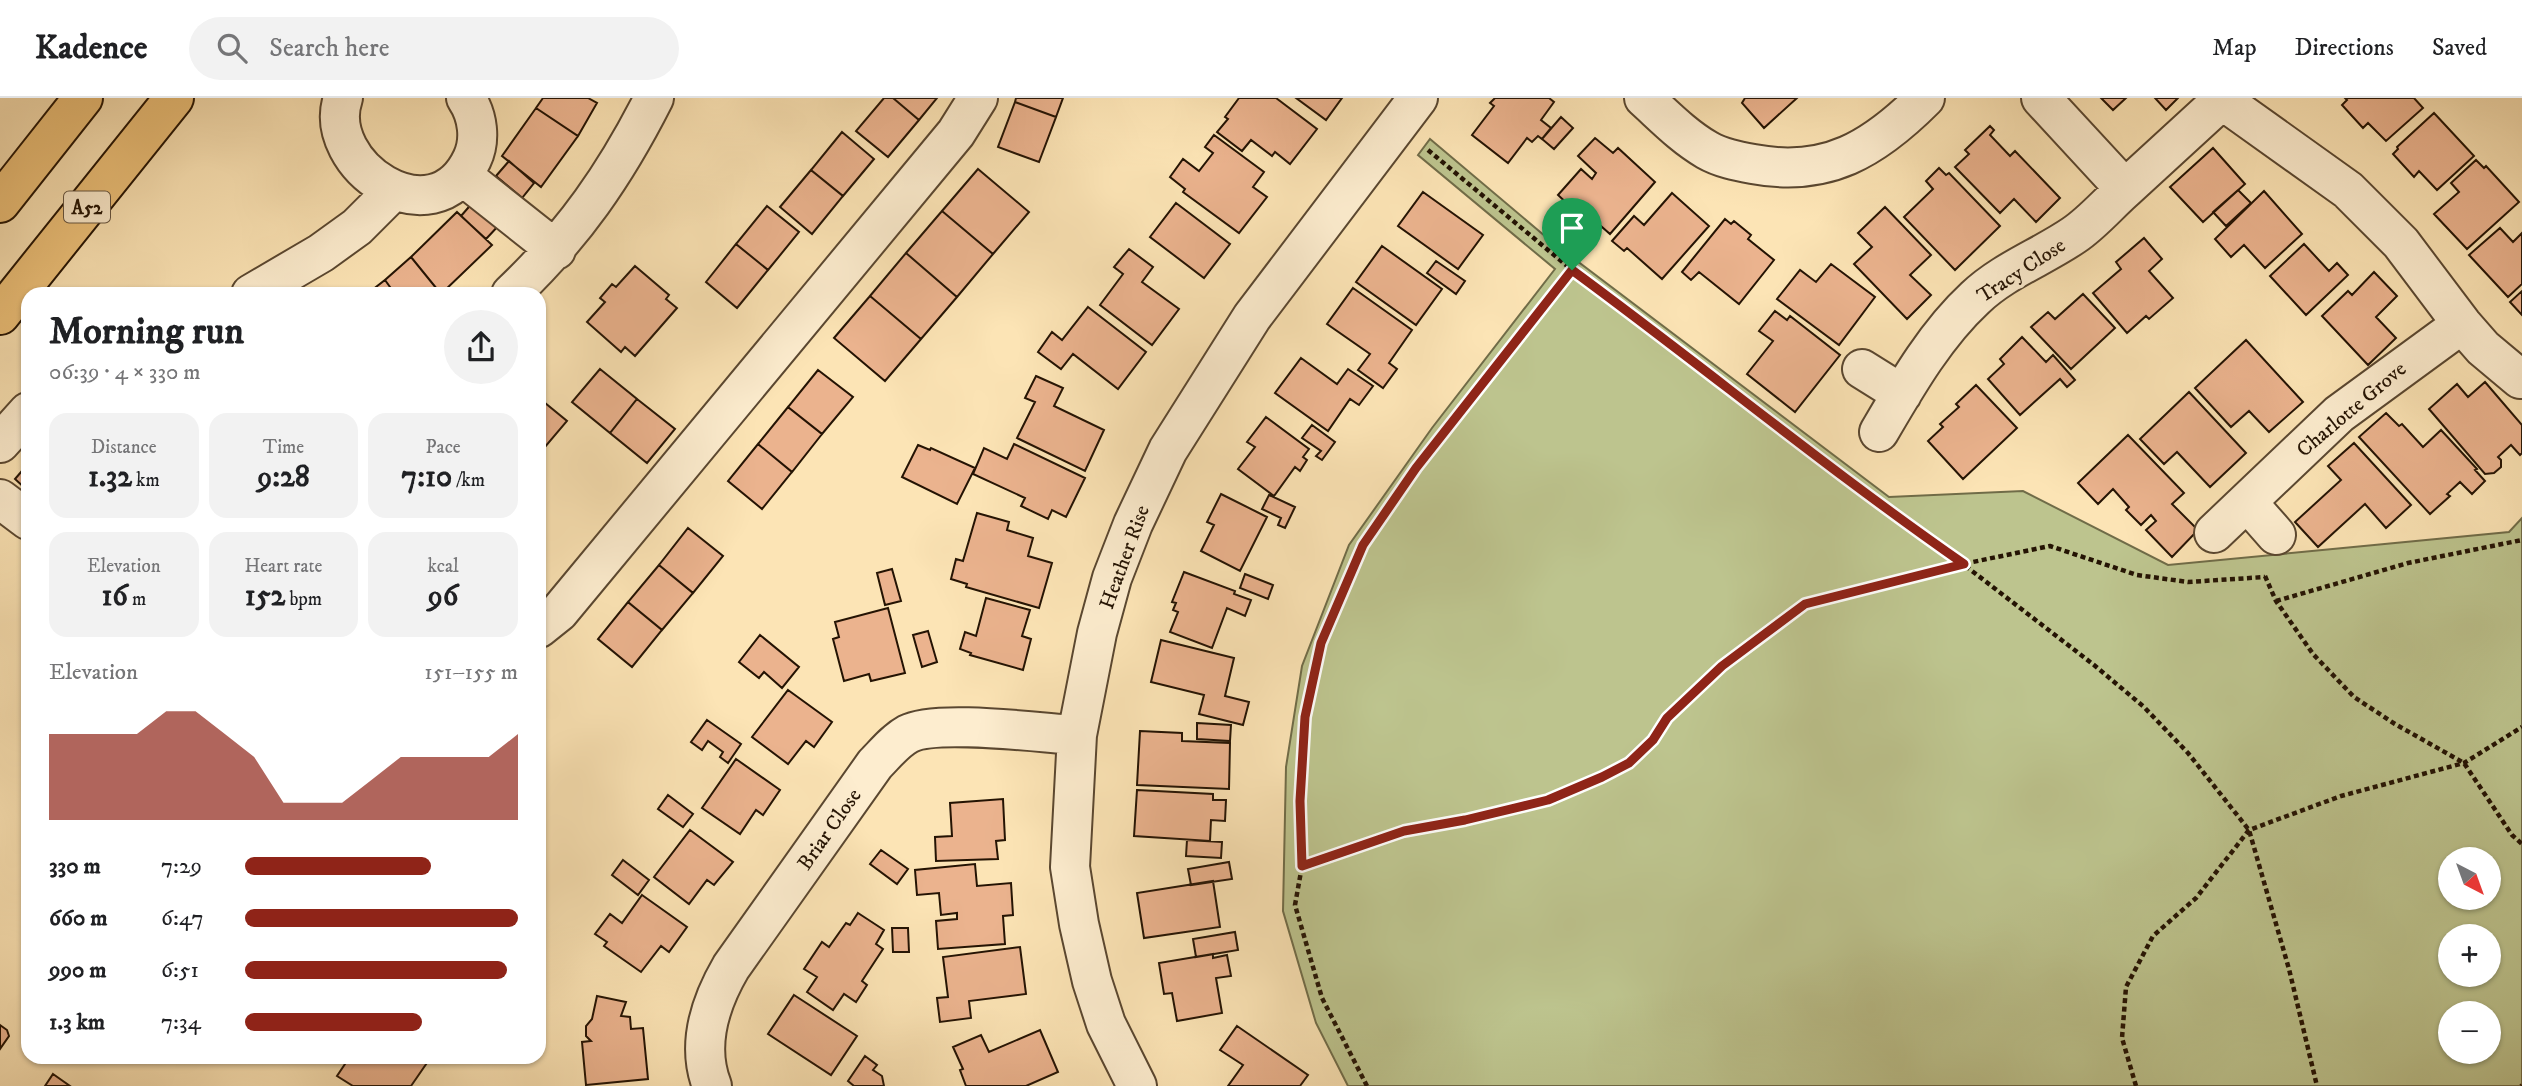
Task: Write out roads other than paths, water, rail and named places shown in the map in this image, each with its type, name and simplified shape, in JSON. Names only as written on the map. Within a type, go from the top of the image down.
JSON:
[{"type":"highway","points":[[0,202],[83,98]]},
{"type":"highway","name":"A52","points":[[22,287],[174,98]]},
{"type":"highway","name":"A52","points":[[0,315],[21,289]]},
{"type":"street","points":[[343,98],[340,116],[346,147],[366,170],[393,191],[417,196],[441,193],[464,177],[477,148],[477,126],[468,99]]},
{"type":"street","points":[[518,287],[556,250],[590,205],[630,145],[654,98]]},
{"type":"street","points":[[546,622],[577,591],[956,133],[978,98]]},
{"type":"street","name":"Heather Rise","points":[[1137,1086],[1091,981],[1070,867],[1077,735],[1097,633],[1112,578],[1133,524],[1168,450],[1252,317],[1418,98]]},
{"type":"street","points":[[1644,98],[1684,134],[1707,150],[1732,160],[1795,169],[1828,163],[1879,139],[1925,98]]},
{"type":"street","points":[[2041,98],[2125,188],[2223,99],[2348,190],[2401,243],[2483,348],[2520,379]]},
{"type":"street","points":[[464,177],[556,250]]},
{"type":"street","name":"Tracy Close","points":[[1879,432],[1951,323],[1976,297],[2008,272],[2075,234],[2125,188]]},
{"type":"street","points":[[265,287],[340,240],[393,191]]},
{"type":"street","name":"Charlotte Grove","points":[[2214,533],[2339,414],[2462,324]]},
{"type":"street","points":[[1862,369],[1902,394]]},
{"type":"street","points":[[0,443],[21,420]]},
{"type":"street","points":[[0,499],[21,515]]},
{"type":"street","points":[[2247,502],[2276,535]]},
{"type":"street","name":"Briar Close","points":[[712,1086],[705,1055],[707,1024],[716,993],[731,967],[875,764],[894,745],[909,733],[957,727],[1077,735]]}]
